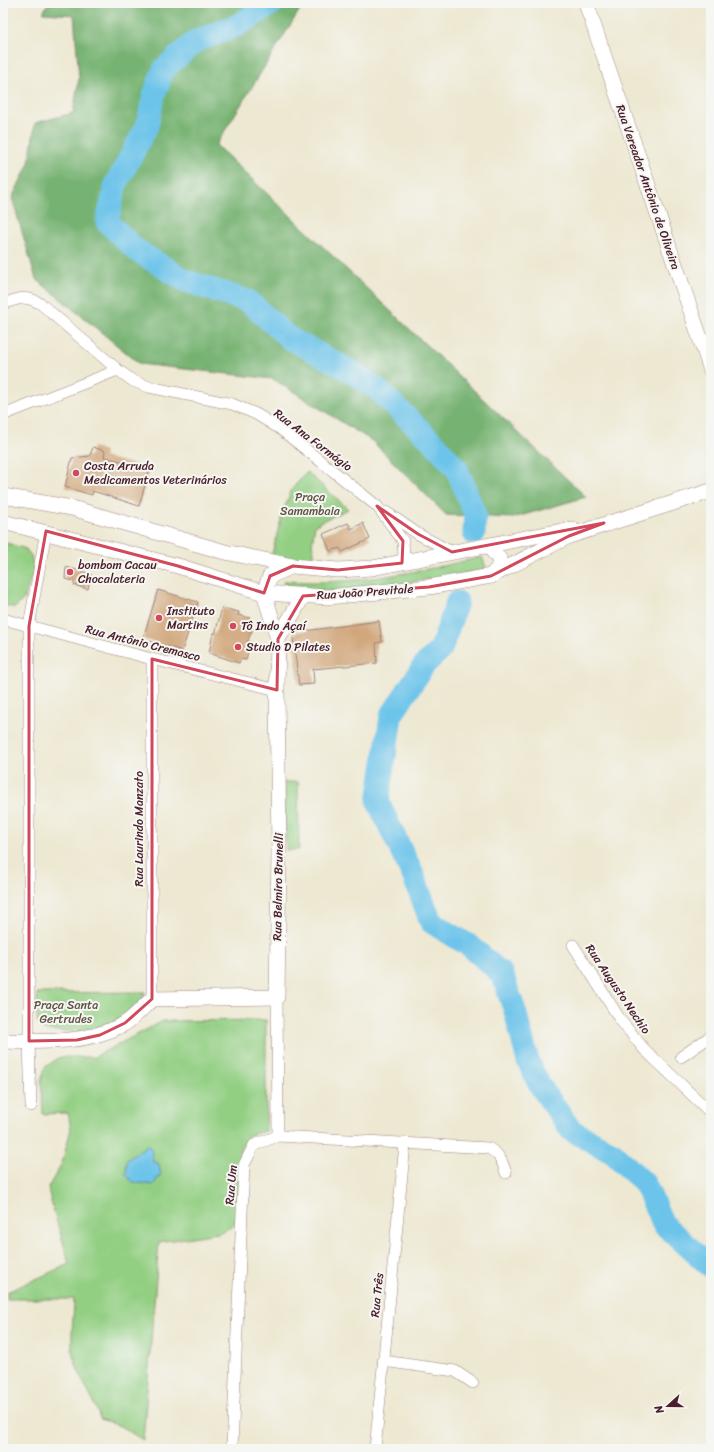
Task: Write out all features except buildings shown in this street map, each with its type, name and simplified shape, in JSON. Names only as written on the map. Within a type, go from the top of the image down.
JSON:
[{"type":"main road","name":"Rua Vereador Antônio de Oliveira","points":[[586,3],[711,370]]},
{"type":"main road","name":"Rua João Previtale","points":[[3,522],[46,531],[178,566],[264,593],[328,597],[429,587],[491,576],[569,536],[711,491]]},
{"type":"main road","name":"Rua João Previtale","points":[[3,496],[72,508],[225,552],[293,566],[338,570],[372,568],[400,564],[452,552],[604,524]]},
{"type":"main road","points":[[489,546],[500,560],[498,568],[491,576]]},
{"type":"main road","points":[[264,593],[270,576],[293,566]]},
{"type":"main road","name":"Rua Belmiro Brunelli","points":[[264,593],[278,638],[277,690],[279,850],[277,997]]},
{"type":"main road","name":"Rua Belmiro Brunelli","points":[[278,638],[303,596]]},
{"type":"main road","points":[[3,1041],[77,1040],[100,1035],[125,1023],[152,999],[277,997]]},
{"type":"street","name":"Rua Ana Formágio","points":[[3,304],[24,297],[31,298],[41,304],[118,370],[148,388],[232,404],[256,414],[279,428],[377,506],[403,541],[404,555],[400,564]]},
{"type":"street","points":[[3,415],[118,370]]},
{"type":"street","points":[[377,506],[418,534],[452,552]]},
{"type":"street","points":[[31,1106],[29,1041],[29,626],[46,531]]},
{"type":"street","name":"Rua Antônio Cremasco","points":[[3,619],[152,659],[277,690]]},
{"type":"street","name":"Rua Laurindo Manzato","points":[[152,659],[152,999]]},
{"type":"street","name":"Rua Augusto Nechio","points":[[573,945],[621,1021],[644,1050],[711,1113]]},
{"type":"street","name":"Rua Belmiro Brunelli","points":[[277,997],[278,1136]]},
{"type":"street","points":[[681,1057],[711,1036]]},
{"type":"street","name":"Rua Um","points":[[232,1449],[244,1164],[254,1145],[278,1136],[488,1148],[496,1152],[501,1157],[506,1173]]},
{"type":"street","name":"Rua Três","points":[[375,1449],[405,1144]]},
{"type":"street","points":[[383,1361],[455,1371],[472,1383]]},
{"type":"highlighted area","points":[[377,506],[418,534],[452,552],[604,523],[569,536],[491,576],[429,587],[303,596],[278,639],[277,690],[152,659],[152,999],[125,1023],[100,1035],[77,1040],[29,1041],[29,626],[46,531],[178,566],[264,593],[270,576],[293,566],[338,570],[402,563],[403,541]]},
{"type":"green space","points":[[48,3],[304,3],[216,145],[586,497],[513,518],[446,515],[372,441],[273,379],[140,364],[36,279],[12,198],[29,163],[35,123],[73,113],[79,78],[74,15],[43,13]]},
{"type":"green space","name":"Praça Samambaia","points":[[307,472],[348,509],[315,525],[312,544],[316,562],[271,558],[283,511],[292,489]]},
{"type":"green space","points":[[3,542],[26,549],[31,556],[34,569],[24,599],[15,608],[3,605]]},
{"type":"green space","points":[[482,557],[487,570],[385,586],[332,591],[283,590],[284,581],[309,582],[359,580],[409,573]]},
{"type":"green space","points":[[284,782],[298,782],[299,850],[286,850]]},
{"type":"green space","name":"Praça Santa Gertrudes","points":[[145,992],[140,1004],[130,1014],[118,1021],[103,1026],[71,1031],[56,1031],[43,1030],[37,1021],[37,993]]},
{"type":"green space","points":[[266,1020],[266,1131],[249,1135],[240,1150],[239,1218],[232,1227],[218,1233],[159,1242],[143,1440],[120,1426],[100,1419],[73,1355],[72,1335],[74,1299],[7,1299],[7,1292],[69,1264],[48,1188],[62,1163],[71,1129],[68,1113],[43,1114],[41,1081],[45,1067],[60,1057],[94,1057],[163,1021]]},
{"type":"water","points":[[147,1145],[151,1148],[153,1162],[158,1163],[161,1174],[153,1185],[133,1182],[126,1175],[127,1160]]},
{"type":"waterway","points":[[273,3],[238,25],[196,41],[164,69],[154,95],[147,126],[116,184],[107,222],[136,250],[186,281],[248,301],[289,338],[349,370],[377,389],[436,445],[457,469],[475,515],[474,533]]},
{"type":"waterway","points":[[457,602],[441,649],[424,665],[391,716],[378,802],[413,875],[431,922],[470,946],[502,974],[515,1011],[528,1061],[540,1086],[571,1130],[613,1153],[645,1184],[663,1224],[711,1267]]},
{"type":"place","name":"Costa Arruda Medicamentos Veterinários","points":[[76,473]]},
{"type":"place","name":"bombom Cacau Chocalateria","points":[[70,572]]},
{"type":"place","name":"Instituto Martins","points":[[159,618]]},
{"type":"place","name":"Tô Indo Açaí","points":[[233,626]]},
{"type":"place","name":"Studio D Pilates","points":[[238,647]]}]
